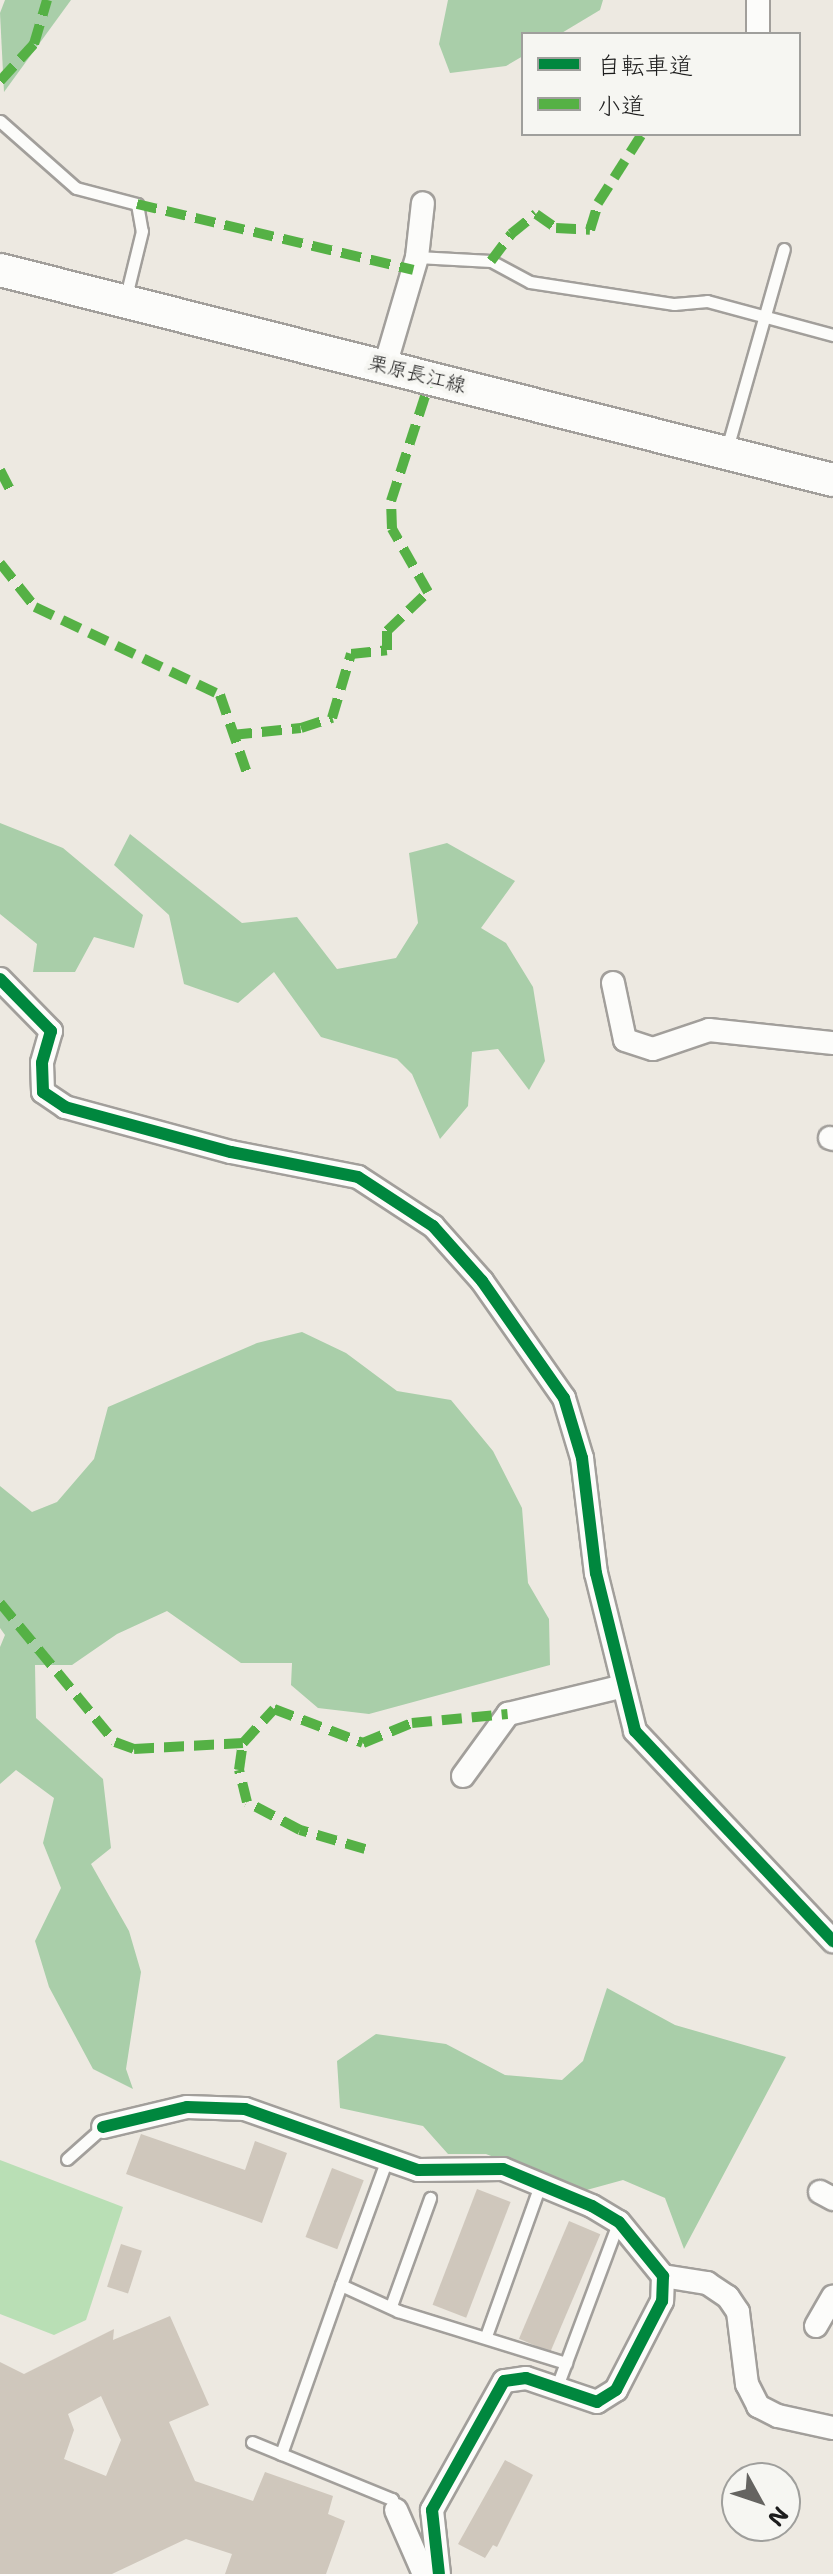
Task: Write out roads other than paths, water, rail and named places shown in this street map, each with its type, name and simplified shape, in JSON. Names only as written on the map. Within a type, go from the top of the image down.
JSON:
[{"type":"main road","name":"栗原長江線","points":[[0,270],[833,480]]},
{"type":"street","points":[[758,0],[758,32]]},
{"type":"street","points":[[385,366],[417,257],[423,203]]},
{"type":"street","points":[[0,979],[51,1031],[42,1063],[43,1092],[65,1107],[231,1152],[358,1177],[433,1226],[482,1281],[564,1398],[582,1458],[596,1573],[620,1687],[635,1731],[833,1941]]},
{"type":"street","points":[[613,983],[625,1040],[653,1049],[709,1030],[833,1043]]},
{"type":"street","points":[[463,1776],[508,1714],[620,1687]]},
{"type":"street","points":[[103,2127],[187,2107],[245,2109],[418,2170],[503,2169],[619,2222],[663,2276],[662,2301],[616,2390],[597,2402],[526,2378],[504,2381],[432,2510],[439,2574]]},
{"type":"street","points":[[663,2276],[707,2283],[728,2297],[738,2312],[747,2384],[758,2406],[833,2428]]},
{"type":"street","points":[[816,2326],[833,2296]]},
{"type":"street","points":[[396,2510],[424,2574]]},
{"type":"lane","points":[[0,121],[76,188],[137,204],[142,231],[125,301]]},
{"type":"lane","points":[[725,453],[784,249]]},
{"type":"lane","points":[[417,257],[491,261],[530,282],[674,304],[707,301],[833,335]]},
{"type":"lane","points":[[67,2159],[103,2127]]},
{"type":"lane","points":[[281,2454],[387,2159]]},
{"type":"lane","points":[[486,2336],[540,2185]]},
{"type":"lane","points":[[391,2306],[430,2198]]},
{"type":"lane","points":[[556,2389],[619,2222]]},
{"type":"lane","points":[[341,2285],[391,2306],[566,2363]]},
{"type":"lane","points":[[252,2442],[392,2499],[396,2510]]}]
